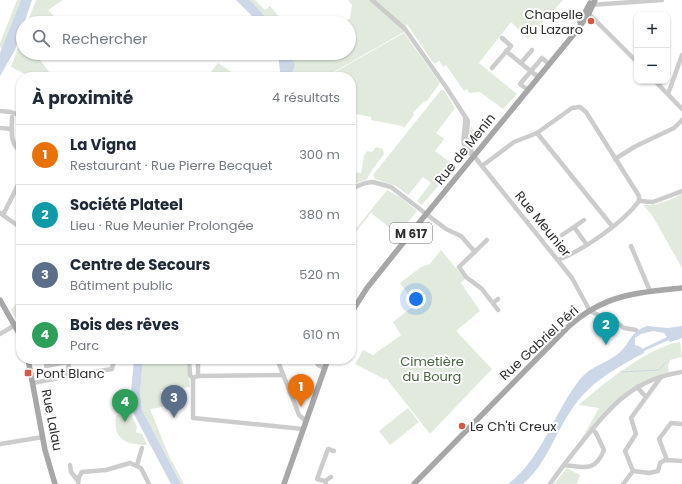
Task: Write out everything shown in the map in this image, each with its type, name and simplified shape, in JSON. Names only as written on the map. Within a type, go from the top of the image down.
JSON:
[{"type":"main road","name":"Rue de Menin","points":[[356,305],[367,288],[426,212],[548,63],[591,6]]},
{"type":"main road","name":"Rue de Menin","points":[[356,300],[365,286],[426,212]]},
{"type":"main road","name":"Rue Gabriel Péri","points":[[414,484],[568,327],[590,311],[624,295],[682,288]]},
{"type":"main road","points":[[0,300],[16,328]]},
{"type":"main road","name":"Rue Lalau","points":[[28,364],[34,383],[43,437],[55,484]]},
{"type":"main road","points":[[284,484],[324,364]]},
{"type":"main road","points":[[323,368],[325,364]]},
{"type":"main road","points":[[281,484],[302,429]]},
{"type":"main road","name":"Rue Gabriel Péri","points":[[410,484],[436,460]]},
{"type":"street","points":[[372,0],[406,29],[444,82],[468,124],[466,143],[472,154]]},
{"type":"street","points":[[591,6],[662,0]]},
{"type":"street","points":[[591,6],[634,58]]},
{"type":"street","points":[[492,68],[511,46],[502,38]]},
{"type":"street","points":[[521,63],[532,50]]},
{"type":"street","points":[[506,51],[537,76]]},
{"type":"street","points":[[668,94],[682,55]]},
{"type":"street","points":[[527,89],[520,84],[542,58],[548,63]]},
{"type":"street","points":[[658,84],[682,109]]},
{"type":"street","points":[[482,166],[514,142],[537,133],[572,108],[581,107],[639,196],[639,201]]},
{"type":"street","points":[[0,111],[16,114]]},
{"type":"street","points":[[12,117],[12,139],[16,145]]},
{"type":"street","points":[[615,159],[636,146],[674,128],[682,120]]},
{"type":"street","points":[[0,128],[12,129]]},
{"type":"street","points":[[537,133],[612,226]]},
{"type":"street","name":"Rue Meunier","points":[[472,154],[574,281],[590,311]]},
{"type":"street","points":[[356,186],[370,182],[388,185],[448,230],[462,237],[475,252]]},
{"type":"street","points":[[16,187],[1,214],[16,224]]},
{"type":"street","points":[[558,260],[587,245],[612,226],[639,201],[652,202],[664,199],[682,191]]},
{"type":"street","points":[[562,235],[584,220]]},
{"type":"street","points":[[574,227],[587,245]]},
{"type":"street","points":[[487,240],[461,263],[459,268],[467,278],[482,289],[498,310]]},
{"type":"street","points":[[631,246],[650,291]]},
{"type":"street","points":[[493,303],[498,299]]},
{"type":"street","points":[[590,311],[602,317],[614,320],[624,328],[636,330]]},
{"type":"street","points":[[0,334],[14,325]]},
{"type":"street","points":[[46,366],[54,364]]},
{"type":"street","points":[[64,377],[67,374],[68,364]]},
{"type":"street","points":[[34,383],[112,369],[113,364]]},
{"type":"street","points":[[189,364],[190,375],[193,378],[193,418],[302,429]]},
{"type":"street","points":[[198,364],[198,376]]},
{"type":"street","points":[[279,364],[299,415],[305,420]]},
{"type":"street","points":[[319,364],[323,368]]},
{"type":"street","points":[[550,484],[592,429],[612,406],[637,387],[661,376],[682,372]]},
{"type":"street","points":[[193,378],[198,376],[283,375]]},
{"type":"street","points":[[633,471],[625,451],[636,434],[631,420],[661,376]]},
{"type":"street","points":[[637,387],[646,397]]},
{"type":"street","points":[[667,460],[659,439],[671,423],[682,424]]},
{"type":"street","points":[[564,465],[588,468],[593,466],[604,450],[596,433],[592,429]]},
{"type":"street","points":[[0,444],[43,437]]},
{"type":"street","points":[[137,465],[142,448]]},
{"type":"street","points":[[331,477],[326,483],[317,479],[328,448],[334,451]]},
{"type":"street","points":[[633,471],[656,472],[659,470],[661,461],[667,460],[682,462]]},
{"type":"street","points":[[78,482],[79,476],[84,472],[106,470],[125,463],[137,465],[142,469],[149,484]]},
{"type":"street","points":[[70,465],[78,482]]},
{"type":"street","points":[[623,484],[633,471]]},
{"type":"street","points":[[143,484],[146,478]]},
{"type":"green space","points":[[17,0],[21,0],[2,49],[0,47],[0,43]]},
{"type":"green space","points":[[36,0],[63,0],[48,10],[54,16],[30,16]]},
{"type":"green space","points":[[250,0],[255,0],[265,10],[270,6],[279,16],[265,16]]},
{"type":"green space","points":[[348,0],[563,0],[528,39],[511,22],[479,63],[517,94],[503,109],[480,92],[469,93],[467,89],[464,91],[446,65],[443,67],[439,61],[434,64],[407,24],[404,32],[356,59],[356,16],[350,16],[352,5]]},
{"type":"green space","points":[[404,33],[440,83],[426,102],[424,101],[413,113],[414,115],[404,128],[402,126],[371,120],[371,117],[356,114],[356,72],[335,72]]},
{"type":"green space","points":[[16,53],[16,60],[40,60],[49,72],[21,72],[11,67]]},
{"type":"green space","points":[[293,60],[355,60],[334,72],[293,72],[295,65]]},
{"type":"green space","points":[[218,63],[232,72],[211,72]]},
{"type":"green space","points":[[441,90],[444,90],[455,108],[436,133],[444,139],[435,151],[455,166],[422,205],[417,201],[431,183],[423,177],[408,195],[396,186],[375,179],[373,175]]},
{"type":"green space","points":[[471,126],[479,138],[472,146],[468,142]]},
{"type":"green space","points":[[376,147],[383,149],[384,154],[367,179],[356,184],[356,172],[361,173],[364,156],[367,151],[372,152]]},
{"type":"green space","points":[[387,190],[400,197],[417,211],[398,234],[371,213],[356,232],[356,229]]},
{"type":"green space","points":[[682,193],[682,268],[652,215],[643,205],[654,205],[664,202]]},
{"type":"green space","name":"Cimetière du Bourg","points":[[441,250],[465,279],[461,283],[480,311],[456,331],[492,369],[430,434],[386,378],[384,379],[355,364],[363,350],[373,355],[401,335],[393,322],[416,304],[400,283],[421,267],[430,264]]},
{"type":"green space","points":[[16,304],[16,319],[11,310]]},
{"type":"green space","points":[[680,342],[682,357],[670,360],[668,366],[669,372],[642,383],[620,398],[591,426],[582,438],[599,408],[579,405],[582,402],[615,375],[642,357],[656,350]]},
{"type":"green space","points":[[143,364],[188,364],[190,387],[161,390],[163,407],[150,409],[169,456],[184,484],[181,484],[142,410],[140,394]]},
{"type":"green space","points":[[128,408],[137,427],[136,432],[142,434],[147,445],[127,442],[122,439],[116,430],[116,416]]},
{"type":"green space","points":[[408,408],[419,422],[390,445],[379,431]]},
{"type":"green space","points":[[567,468],[580,475],[577,484],[554,484]]},
{"type":"water","points":[[21,0],[32,0],[27,16],[16,16],[16,47],[0,76],[0,53]]},
{"type":"water","points":[[236,0],[250,0],[265,16],[252,16]]},
{"type":"water","points":[[279,60],[293,60],[295,65],[293,72],[280,71]]},
{"type":"water","points":[[647,326],[668,328],[682,326],[682,338],[670,342],[669,340],[644,351],[644,353],[623,364],[595,383],[579,399],[572,409],[538,468],[523,484],[508,484],[520,473],[539,448],[563,405],[581,378],[589,370],[619,353],[633,335],[641,328]],"holes":[[[653,331],[664,333],[667,337],[642,349],[641,347],[635,345],[635,338],[641,334]]]},
{"type":"water","points":[[134,364],[143,364],[140,394],[142,410],[181,484],[171,484],[134,414],[131,392]]},
{"type":"waterway","points":[[620,372],[659,370],[666,362]]},
{"type":"place","name":"Chapelle du Lazaro","points":[[591,21]]},
{"type":"place","name":"Société Plateel","points":[[606,345]]},
{"type":"place","name":"Pont Blanc","points":[[28,373]]},
{"type":"place","name":"La Vigna","points":[[301,407]]},
{"type":"place","name":"Centre de Secours","points":[[174,418]]},
{"type":"place","name":"Bois des rêves","points":[[125,422]]},
{"type":"place","name":"Le Ch'ti Creux","points":[[462,426]]}]
